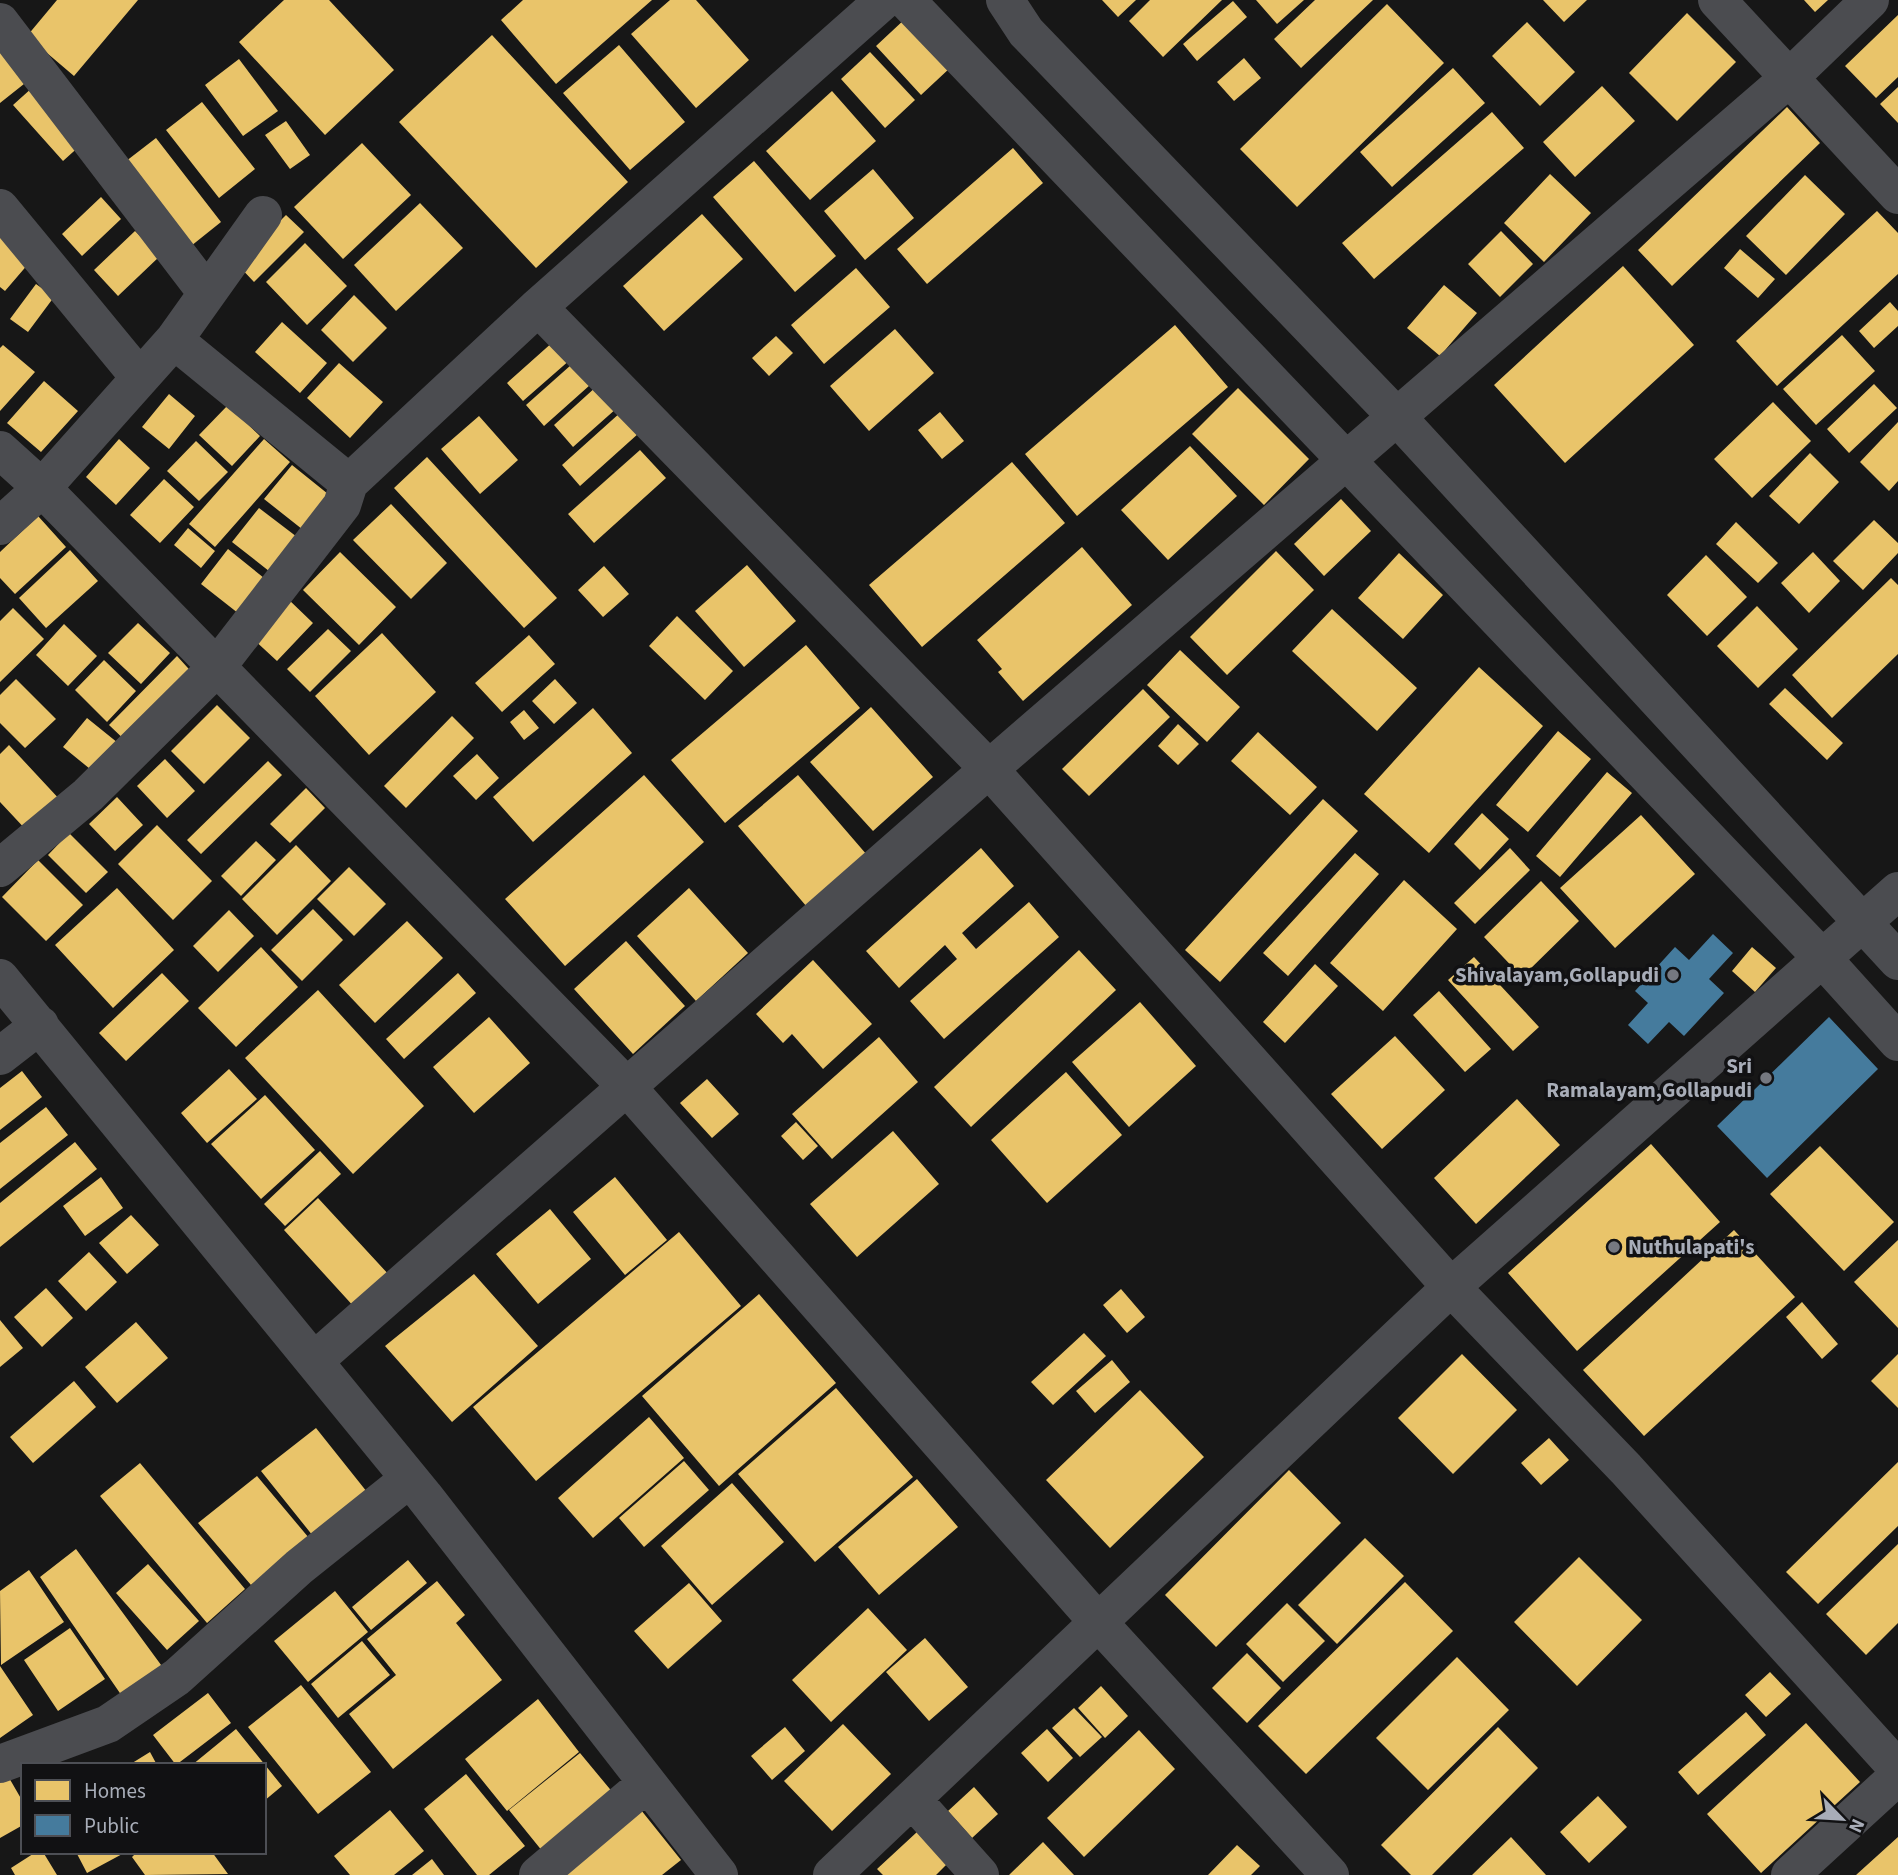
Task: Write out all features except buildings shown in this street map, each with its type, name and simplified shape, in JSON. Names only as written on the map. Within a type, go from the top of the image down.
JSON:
[{"type":"street","points":[[0,869],[88,794],[216,668],[342,505],[349,483],[538,307],[884,0]]},
{"type":"street","points":[[906,0],[1823,959],[1898,1042]]},
{"type":"street","points":[[1005,0],[1026,32],[1397,417],[1898,961]]},
{"type":"street","points":[[1717,0],[1898,195]]},
{"type":"street","points":[[314,1361],[989,769],[1788,79],[1870,0]]},
{"type":"street","points":[[0,22],[206,292]]},
{"type":"street","points":[[0,208],[140,377]]},
{"type":"street","points":[[0,526],[42,488],[174,340],[263,215]]},
{"type":"street","points":[[538,307],[989,769],[1451,1287],[1626,1469],[1898,1769]]},
{"type":"street","points":[[174,340],[349,483]]},
{"type":"street","points":[[0,450],[42,488],[626,1086],[1098,1622],[1330,1875]]},
{"type":"street","points":[[832,1875],[1451,1287],[1898,891]]},
{"type":"street","points":[[0,978],[409,1479],[719,1875]]},
{"type":"street","points":[[0,1056],[40,1025]]},
{"type":"street","points":[[0,1764],[108,1724],[177,1677],[299,1567],[409,1479]]},
{"type":"street","points":[[1790,1875],[1898,1776]]},
{"type":"street","points":[[538,1875],[647,1783]]},
{"type":"street","points":[[912,1799],[980,1875]]},
{"type":"place","name":"Shivalayam,Gollapudi","points":[[1673,975]]},
{"type":"place","name":"Sri Ramalayam,Gollapudi","points":[[1766,1078]]},
{"type":"place","name":"Nuthulapati's","points":[[1614,1247]]}]
